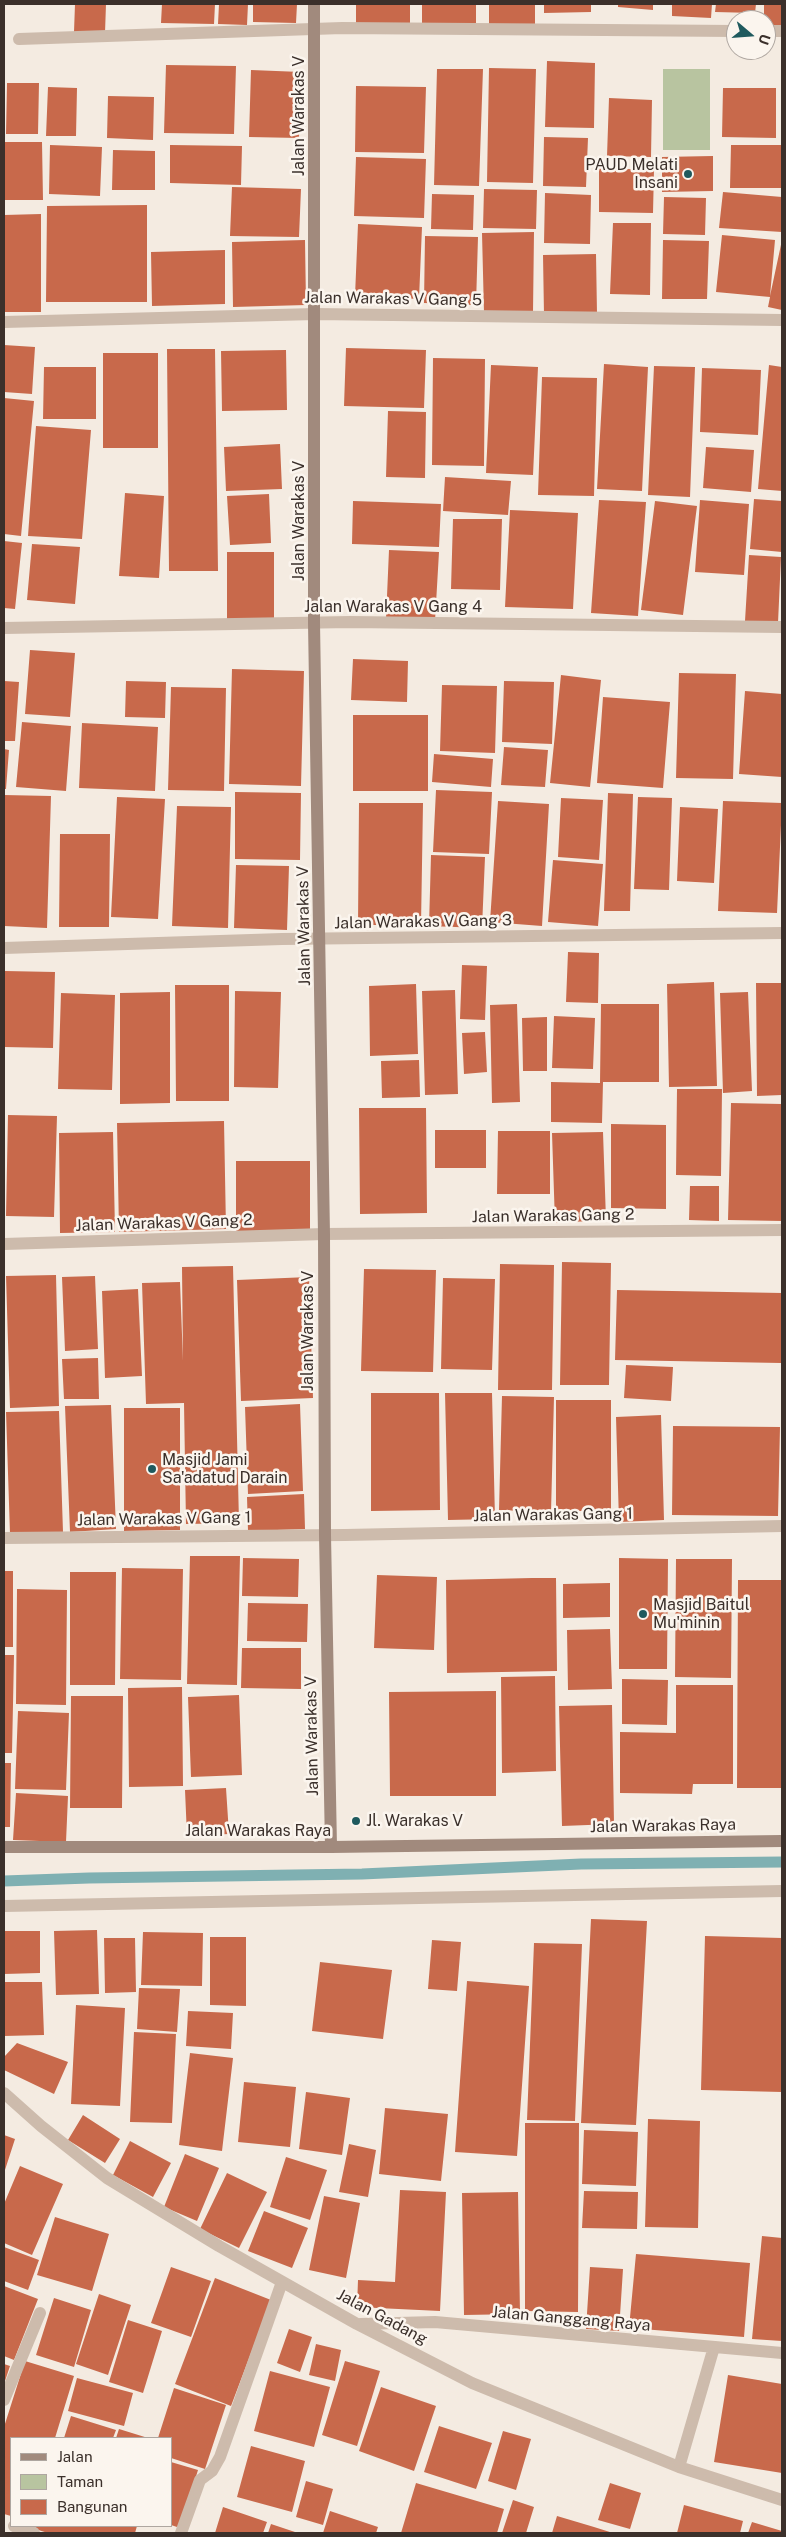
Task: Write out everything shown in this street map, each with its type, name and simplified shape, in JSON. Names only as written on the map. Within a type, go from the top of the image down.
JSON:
[{"type":"street","name":"Jalan Warakas V","points":[[314,4],[316,314],[314,623],[324,1234],[325,1535],[331,1847]]},
{"type":"street","points":[[19,38],[315,29],[726,31]]},
{"type":"street","name":"Jalan Warakas V Gang 5","points":[[4,322],[316,314],[782,320]]},
{"type":"street","name":"Jalan Warakas V Gang 4","points":[[4,628],[314,623],[782,627]]},
{"type":"street","name":"Jalan Warakas V Gang 3","points":[[4,948],[282,939],[782,933]]},
{"type":"street","name":"Jalan Warakas Gang 2","points":[[324,1234],[782,1230]]},
{"type":"street","name":"Jalan Warakas V Gang 2","points":[[4,1244],[324,1234]]},
{"type":"street","name":"Jalan Warakas Gang 1","points":[[325,1535],[782,1526]]},
{"type":"street","name":"Jalan Warakas V Gang 1","points":[[4,1538],[325,1535]]},
{"type":"street","name":"Jalan Warakas Raya","points":[[4,1847],[331,1847],[782,1841]]},
{"type":"street","points":[[4,1906],[782,1891]]},
{"type":"street","name":"Jalan Gadang","points":[[4,2093],[41,2126],[107,2178],[282,2282],[358,2324],[472,2383],[679,2467],[782,2500]]},
{"type":"street","points":[[181,2533],[200,2480],[212,2471],[220,2457],[282,2282]]},
{"type":"street","points":[[4,2400],[40,2313]]},
{"type":"street","name":"Jalan Ganggang Raya","points":[[358,2324],[435,2322],[782,2353]]},
{"type":"street","points":[[679,2467],[714,2347]]},
{"type":"street","points":[[18,2527],[34,2533]]},
{"type":"green space","points":[[663,69],[710,69],[710,150],[663,150]]},
{"type":"building","points":[[75,4],[106,4],[105,33],[74,32]]},
{"type":"building","points":[[162,4],[215,4],[214,24],[161,23]]},
{"type":"building","points":[[219,4],[248,4],[247,25],[218,24]]},
{"type":"building","points":[[253,4],[297,4],[296,23],[253,22]]},
{"type":"building","points":[[356,4],[410,4],[410,28],[356,28]]},
{"type":"building","points":[[422,4],[476,4],[476,23],[422,24]]},
{"type":"building","points":[[489,4],[535,4],[535,25],[489,25]]},
{"type":"building","points":[[544,4],[591,4],[591,12],[544,13]]},
{"type":"building","points":[[618,4],[653,4],[653,10],[618,7]]},
{"type":"building","points":[[672,4],[712,4],[711,18],[672,16]]},
{"type":"building","points":[[716,4],[756,4],[755,10],[715,12]]},
{"type":"building","points":[[764,4],[782,4],[782,25],[776,25],[776,10],[764,10]]},
{"type":"building","points":[[547,61],[595,63],[594,128],[545,127]]},
{"type":"building","points":[[166,65],[236,66],[234,134],[164,133]]},
{"type":"building","points":[[489,68],[536,69],[533,183],[487,182]]},
{"type":"building","points":[[437,69],[483,69],[479,186],[434,185]]},
{"type":"building","points":[[251,70],[301,72],[299,138],[249,137]]},
{"type":"building","points":[[7,83],[39,83],[38,134],[6,134]]},
{"type":"building","points":[[356,86],[426,87],[424,153],[355,152]]},
{"type":"building","points":[[48,87],[77,88],[76,136],[46,136]]},
{"type":"building","points":[[723,88],[776,88],[776,138],[722,137]]},
{"type":"building","points":[[108,96],[154,97],[153,140],[107,138]]},
{"type":"building","points":[[609,98],[652,100],[651,157],[607,156]]},
{"type":"building","points":[[544,137],[588,138],[586,187],[543,186]]},
{"type":"building","points":[[5,142],[42,142],[43,200],[5,200]]},
{"type":"building","points":[[50,145],[102,147],[100,196],[49,194]]},
{"type":"building","points":[[170,145],[242,146],[241,185],[170,183]]},
{"type":"building","points":[[731,145],[782,145],[782,188],[730,188]]},
{"type":"building","points":[[113,150],[155,151],[155,190],[112,190]]},
{"type":"building","name":"PAUD Melati Insani","points":[[713,156],[713,191],[662,192],[662,157]]},
{"type":"building","points":[[356,157],[426,159],[424,218],[354,216]]},
{"type":"building","points":[[599,168],[654,170],[653,213],[599,212]]},
{"type":"building","points":[[232,187],[301,189],[299,237],[230,236]]},
{"type":"building","points":[[484,189],[537,190],[536,229],[483,228]]},
{"type":"building","points":[[723,192],[782,197],[782,232],[719,228]]},
{"type":"building","points":[[545,193],[591,195],[590,244],[544,243]]},
{"type":"building","points":[[432,194],[474,195],[473,230],[431,229]]},
{"type":"building","points":[[664,197],[706,198],[705,235],[663,234]]},
{"type":"building","points":[[147,205],[147,302],[46,302],[47,206]]},
{"type":"building","points":[[41,214],[41,312],[4,312],[4,215]]},
{"type":"building","points":[[613,223],[651,223],[650,295],[610,294]]},
{"type":"building","points":[[358,224],[422,227],[419,299],[355,296]]},
{"type":"building","points":[[534,232],[533,312],[484,313],[482,233]]},
{"type":"building","points":[[722,235],[775,240],[770,296],[782,240],[782,310],[768,307],[770,297],[716,292]]},
{"type":"building","points":[[425,236],[478,237],[476,305],[424,303]]},
{"type":"building","points":[[305,240],[306,305],[233,307],[232,242]]},
{"type":"building","points":[[663,240],[709,241],[707,299],[662,299]]},
{"type":"building","points":[[225,250],[225,304],[152,306],[151,252]]},
{"type":"building","points":[[596,254],[597,314],[544,315],[543,255]]},
{"type":"building","points":[[4,345],[35,347],[32,394],[4,392]]},
{"type":"building","points":[[346,348],[426,350],[424,408],[344,406]]},
{"type":"building","points":[[167,349],[215,349],[218,571],[169,571]]},
{"type":"building","points":[[286,350],[287,410],[222,411],[221,351]]},
{"type":"building","points":[[103,353],[158,353],[158,448],[103,448]]},
{"type":"building","points":[[433,358],[485,359],[484,466],[432,465]]},
{"type":"building","points":[[604,364],[648,367],[642,491],[597,489]]},
{"type":"building","points":[[491,365],[538,367],[533,475],[486,473]]},
{"type":"building","points":[[769,365],[782,367],[782,491],[758,489]]},
{"type":"building","points":[[654,366],[695,367],[690,497],[648,495]]},
{"type":"building","points":[[44,367],[96,367],[96,419],[43,419]]},
{"type":"building","points":[[702,368],[761,370],[758,435],[700,432]]},
{"type":"building","points":[[542,377],[597,378],[594,496],[538,495]]},
{"type":"building","points":[[4,398],[34,401],[21,536],[4,534]]},
{"type":"building","points":[[388,411],[426,412],[425,478],[386,477]]},
{"type":"building","points":[[36,426],[91,430],[82,539],[28,536]]},
{"type":"building","points":[[280,444],[282,489],[226,491],[224,447]]},
{"type":"building","points":[[706,447],[754,450],[751,492],[703,488]]},
{"type":"building","points":[[445,477],[511,481],[508,515],[443,511]]},
{"type":"building","points":[[125,493],[164,496],[159,578],[119,576]]},
{"type":"building","points":[[269,494],[271,543],[230,545],[227,496]]},
{"type":"building","points":[[754,499],[782,501],[782,552],[750,549]]},
{"type":"building","points":[[599,500],[646,502],[638,616],[591,613]]},
{"type":"building","points":[[700,500],[749,504],[744,575],[695,572]]},
{"type":"building","points":[[353,501],[441,504],[439,547],[352,544]]},
{"type":"building","points":[[655,501],[697,506],[683,615],[641,610]]},
{"type":"building","points":[[510,510],[578,513],[573,609],[505,607]]},
{"type":"building","points":[[453,519],[502,519],[500,590],[451,589]]},
{"type":"building","points":[[4,541],[22,543],[15,609],[4,608]]},
{"type":"building","points":[[32,544],[80,547],[75,604],[27,600]]},
{"type":"building","points":[[389,550],[439,552],[435,621],[386,619]]},
{"type":"building","points":[[227,552],[274,552],[274,618],[227,619]]},
{"type":"building","points":[[749,555],[781,557],[778,623],[745,621]]},
{"type":"building","points":[[30,650],[75,653],[70,717],[25,714]]},
{"type":"building","points":[[353,659],[408,661],[407,702],[351,700]]},
{"type":"building","points":[[232,669],[304,671],[301,786],[229,784]]},
{"type":"building","points":[[679,673],[736,674],[733,779],[676,778]]},
{"type":"building","points":[[561,675],[601,680],[590,787],[550,783]]},
{"type":"building","points":[[4,681],[19,682],[15,741],[4,741]]},
{"type":"building","points":[[126,681],[166,682],[165,718],[125,717]]},
{"type":"building","points":[[504,681],[554,682],[552,744],[502,742]]},
{"type":"building","points":[[442,685],[497,686],[495,753],[440,751]]},
{"type":"building","points":[[171,687],[226,688],[224,791],[168,790]]},
{"type":"building","points":[[745,691],[782,694],[782,777],[739,774]]},
{"type":"building","points":[[603,697],[670,702],[663,788],[597,783]]},
{"type":"building","points":[[353,715],[428,715],[428,791],[353,791]]},
{"type":"building","points":[[22,722],[71,726],[66,791],[16,787]]},
{"type":"building","points":[[82,723],[158,727],[155,791],[79,788]]},
{"type":"building","points":[[504,747],[548,750],[545,787],[501,785]]},
{"type":"building","points":[[4,749],[9,750],[6,789],[4,789]]},
{"type":"building","points":[[434,754],[493,759],[491,787],[432,782]]},
{"type":"building","points":[[436,790],[492,792],[489,854],[433,852]]},
{"type":"building","points":[[235,792],[301,793],[300,860],[235,859]]},
{"type":"building","points":[[608,793],[633,794],[630,911],[604,911]]},
{"type":"building","points":[[4,795],[51,796],[47,928],[4,926]]},
{"type":"building","points":[[117,797],[165,799],[158,919],[111,917]]},
{"type":"building","points":[[638,797],[672,798],[669,890],[634,889]]},
{"type":"building","points":[[561,798],[603,800],[599,860],[558,857]]},
{"type":"building","points":[[498,801],[549,804],[542,926],[490,922]]},
{"type":"building","points":[[723,801],[782,803],[777,913],[718,911]]},
{"type":"building","points":[[359,803],[423,803],[421,925],[358,925]]},
{"type":"building","points":[[177,806],[231,807],[228,928],[172,926]]},
{"type":"building","points":[[680,807],[718,809],[714,883],[677,881]]},
{"type":"building","points":[[60,834],[110,834],[109,927],[59,927]]},
{"type":"building","points":[[431,855],[485,857],[482,928],[429,926]]},
{"type":"building","points":[[553,860],[603,864],[598,926],[548,922]]},
{"type":"building","points":[[236,865],[289,866],[287,930],[234,928]]},
{"type":"building","points":[[568,952],[599,953],[598,1003],[566,1002]]},
{"type":"building","points":[[462,965],[487,966],[485,1020],[460,1019]]},
{"type":"building","points":[[5,971],[55,972],[53,1048],[4,1047]]},
{"type":"building","points":[[714,982],[717,1086],[669,1087],[667,984]]},
{"type":"building","points":[[756,983],[782,983],[782,1095],[757,1096]]},
{"type":"building","points":[[416,984],[418,1054],[370,1056],[369,986]]},
{"type":"building","points":[[175,985],[229,985],[229,1101],[176,1101]]},
{"type":"building","points":[[455,990],[458,1094],[425,1095],[422,991]]},
{"type":"building","points":[[235,991],[281,992],[278,1088],[234,1087]]},
{"type":"building","points":[[170,992],[170,1103],[120,1104],[120,993]]},
{"type":"building","points":[[748,992],[752,1091],[723,1093],[720,993]]},
{"type":"building","points":[[61,993],[115,995],[112,1090],[58,1089]]},
{"type":"building","points":[[517,1004],[520,1102],[492,1103],[490,1005]]},
{"type":"building","points":[[601,1004],[659,1004],[659,1082],[603,1082],[602,1123],[551,1122],[551,1082],[600,1083]]},
{"type":"building","points":[[554,1016],[595,1018],[593,1069],[552,1068]]},
{"type":"building","points":[[547,1017],[547,1071],[523,1071],[522,1018]]},
{"type":"building","points":[[485,1032],[487,1072],[464,1074],[462,1033]]},
{"type":"building","points":[[419,1060],[420,1097],[382,1098],[381,1061]]},
{"type":"building","points":[[677,1089],[722,1089],[721,1176],[676,1175]]},
{"type":"building","points":[[731,1103],[782,1104],[782,1221],[728,1220]]},
{"type":"building","points":[[359,1108],[426,1108],[427,1213],[360,1214]]},
{"type":"building","points":[[8,1115],[57,1116],[54,1217],[6,1216]]},
{"type":"building","points":[[224,1121],[226,1229],[119,1232],[117,1123]]},
{"type":"building","points":[[611,1124],[666,1125],[666,1209],[611,1208]]},
{"type":"building","points":[[435,1130],[486,1130],[486,1168],[435,1168]]},
{"type":"building","points":[[498,1131],[550,1131],[550,1194],[497,1194]]},
{"type":"building","points":[[113,1132],[115,1232],[60,1233],[59,1133]]},
{"type":"building","points":[[603,1132],[606,1220],[555,1223],[552,1133]]},
{"type":"building","points":[[236,1161],[310,1161],[310,1232],[236,1233]]},
{"type":"building","points":[[690,1186],[719,1186],[719,1221],[689,1220]]},
{"type":"building","points":[[562,1262],[611,1263],[609,1385],[560,1385]]},
{"type":"building","points":[[500,1264],[554,1265],[552,1390],[498,1390]]},
{"type":"building","points":[[233,1266],[239,1523],[186,1524],[184,1403],[146,1404],[142,1283],[180,1282],[183,1361],[182,1267]]},
{"type":"building","points":[[364,1269],[436,1270],[433,1372],[361,1371]]},
{"type":"building","points":[[56,1275],[59,1406],[10,1408],[6,1276]]},
{"type":"building","points":[[95,1276],[98,1349],[65,1351],[62,1277]]},
{"type":"building","points":[[309,1277],[313,1398],[241,1401],[237,1280]]},
{"type":"building","points":[[443,1278],[495,1279],[492,1370],[441,1369]]},
{"type":"building","points":[[138,1289],[142,1376],[105,1378],[102,1291]]},
{"type":"building","points":[[617,1290],[782,1293],[781,1363],[615,1360]]},
{"type":"building","points":[[98,1358],[99,1399],[64,1399],[62,1359]]},
{"type":"building","points":[[626,1365],[673,1367],[671,1401],[624,1398]]},
{"type":"building","points":[[371,1393],[439,1393],[440,1510],[371,1511]]},
{"type":"building","points":[[445,1393],[492,1393],[495,1519],[448,1520]]},
{"type":"building","points":[[502,1396],[554,1397],[551,1512],[499,1510]]},
{"type":"building","points":[[556,1400],[611,1400],[611,1511],[556,1511]]},
{"type":"building","points":[[300,1404],[303,1491],[248,1494],[245,1407]]},
{"type":"building","points":[[111,1405],[116,1529],[70,1532],[65,1406]]},
{"type":"building","name":"Masjid Jami Sa'adatud Darain","points":[[124,1408],[180,1408],[180,1530],[124,1531]]},
{"type":"building","points":[[59,1411],[63,1532],[10,1534],[6,1412]]},
{"type":"building","points":[[661,1415],[664,1520],[619,1522],[616,1417]]},
{"type":"building","points":[[673,1426],[780,1427],[778,1516],[672,1515]]},
{"type":"building","points":[[304,1494],[305,1529],[248,1531],[247,1497]]},
{"type":"building","points":[[190,1556],[240,1556],[237,1685],[187,1684]]},
{"type":"building","points":[[243,1558],[299,1559],[298,1597],[242,1596]]},
{"type":"building","name":"Masjid Baitul Mu'minin","points":[[619,1558],[668,1559],[667,1669],[619,1669]]},
{"type":"building","points":[[676,1559],[732,1559],[731,1678],[675,1677]]},
{"type":"building","points":[[122,1568],[183,1569],[181,1680],[120,1679]]},
{"type":"building","points":[[4,1571],[13,1571],[13,1647],[4,1647]]},
{"type":"building","points":[[70,1572],[116,1572],[115,1685],[70,1685]]},
{"type":"building","points":[[377,1575],[437,1577],[434,1650],[374,1648]]},
{"type":"building","points":[[556,1578],[557,1671],[447,1673],[446,1580]]},
{"type":"building","points":[[738,1580],[782,1580],[782,1788],[737,1788]]},
{"type":"building","points":[[610,1583],[610,1617],[563,1618],[563,1584]]},
{"type":"building","points":[[17,1589],[67,1590],[66,1705],[16,1704]]},
{"type":"building","points":[[248,1603],[308,1604],[307,1642],[247,1641]]},
{"type":"building","points":[[610,1629],[612,1689],[568,1690],[567,1630]]},
{"type":"building","points":[[242,1648],[301,1648],[301,1689],[241,1688]]},
{"type":"building","points":[[4,1655],[14,1655],[12,1753],[4,1753]]},
{"type":"building","points":[[555,1676],[556,1771],[502,1773],[501,1677]]},
{"type":"building","points":[[622,1679],[668,1680],[667,1725],[622,1724]]},
{"type":"building","points":[[676,1685],[733,1685],[733,1784],[693,1784],[692,1794],[620,1793],[620,1732],[676,1733]]},
{"type":"building","points":[[182,1687],[183,1786],[129,1787],[128,1688]]},
{"type":"building","points":[[496,1691],[496,1796],[390,1796],[389,1692]]},
{"type":"building","points":[[239,1695],[242,1775],[191,1777],[188,1697]]},
{"type":"building","points":[[71,1696],[123,1696],[122,1808],[70,1808]]},
{"type":"building","points":[[612,1705],[614,1824],[562,1826],[559,1706]]},
{"type":"building","points":[[18,1711],[69,1713],[66,1790],[15,1789]]},
{"type":"building","points":[[4,1763],[11,1763],[10,1827],[4,1827]]},
{"type":"building","points":[[226,1788],[229,1834],[187,1836],[185,1790]]},
{"type":"building","points":[[16,1793],[68,1796],[66,1842],[13,1840]]},
{"type":"building","points":[[591,1919],[647,1921],[636,2125],[581,2123]]},
{"type":"building","points":[[97,1930],[99,1994],[56,1995],[54,1931]]},
{"type":"building","points":[[4,1931],[40,1931],[40,1973],[4,1974]]},
{"type":"building","points":[[143,1932],[203,1933],[202,1986],[141,1985]]},
{"type":"building","points":[[705,1936],[782,1938],[782,2092],[701,2090]]},
{"type":"building","points":[[210,1937],[246,1937],[246,2006],[210,2005]]},
{"type":"building","points":[[104,1938],[135,1938],[136,1992],[105,1993]]},
{"type":"building","points":[[432,1940],[461,1942],[457,1991],[428,1989]]},
{"type":"building","points":[[534,1943],[582,1944],[575,2121],[527,2120]]},
{"type":"building","points":[[320,1962],[392,1970],[383,2039],[312,2031]]},
{"type":"building","points":[[467,1981],[529,1986],[517,2156],[455,2152]]},
{"type":"building","points":[[4,1982],[42,1982],[44,2035],[4,2036]]},
{"type":"building","points":[[139,1988],[180,1989],[177,2032],[137,2029]]},
{"type":"building","points":[[76,2005],[125,2008],[120,2106],[71,2104]]},
{"type":"building","points":[[188,2011],[233,2013],[231,2049],[186,2046]]},
{"type":"building","points":[[134,2032],[176,2034],[172,2123],[130,2122]]},
{"type":"building","points":[[17,2043],[68,2062],[54,2094],[4,2070],[4,2057]]},
{"type":"building","points":[[190,2053],[233,2058],[222,2151],[179,2145]]},
{"type":"building","points":[[244,2082],[296,2087],[290,2147],[238,2142]]},
{"type":"building","points":[[306,2092],[350,2098],[342,2155],[299,2149]]},
{"type":"building","points":[[385,2108],[448,2114],[441,2181],[379,2174]]},
{"type":"building","points":[[83,2115],[120,2139],[105,2163],[68,2140]]},
{"type":"building","points":[[648,2119],[700,2121],[698,2228],[645,2227]]},
{"type":"building","points":[[525,2123],[579,2123],[578,2312],[525,2311]]},
{"type":"building","points":[[584,2130],[638,2132],[636,2186],[582,2184]]},
{"type":"building","points":[[4,2135],[15,2139],[4,2173]]},
{"type":"building","points":[[130,2141],[171,2163],[153,2197],[113,2175]]},
{"type":"building","points":[[349,2144],[376,2150],[368,2197],[339,2192]]},
{"type":"building","points":[[185,2154],[219,2168],[197,2221],[164,2207]]},
{"type":"building","points":[[286,2157],[327,2170],[310,2220],[270,2207]]},
{"type":"building","points":[[20,2166],[63,2184],[32,2255],[4,2243],[4,2204]]},
{"type":"building","points":[[227,2173],[267,2192],[239,2248],[200,2229]]},
{"type":"building","points":[[400,2190],[446,2192],[440,2311],[357,2307],[358,2280],[395,2282]]},
{"type":"building","points":[[584,2191],[638,2192],[637,2229],[582,2228]]},
{"type":"building","points":[[518,2192],[520,2314],[464,2315],[462,2193]]},
{"type":"building","points":[[324,2196],[360,2203],[346,2278],[309,2270]]},
{"type":"building","points":[[264,2211],[308,2228],[292,2268],[248,2251]]},
{"type":"building","points":[[55,2217],[109,2234],[92,2291],[37,2275]]},
{"type":"building","points":[[762,2236],[782,2238],[782,2341],[752,2339]]},
{"type":"building","points":[[4,2247],[39,2260],[28,2290],[4,2281]]},
{"type":"building","points":[[636,2254],[750,2263],[744,2337],[629,2328]]},
{"type":"building","points":[[171,2267],[211,2281],[191,2337],[151,2323]]},
{"type":"building","points":[[590,2267],[623,2269],[619,2331],[586,2329]]},
{"type":"building","points":[[215,2278],[271,2300],[231,2406],[175,2384]]},
{"type":"building","points":[[4,2286],[38,2299],[14,2360],[4,2356]]},
{"type":"building","points":[[99,2294],[131,2305],[108,2375],[76,2364]]},
{"type":"building","points":[[54,2298],[91,2310],[74,2367],[36,2355]]},
{"type":"building","points":[[128,2320],[162,2331],[143,2393],[109,2382]]},
{"type":"building","points":[[289,2329],[312,2337],[300,2372],[277,2363]]},
{"type":"building","points":[[316,2344],[341,2350],[335,2381],[309,2375]]},
{"type":"building","points":[[25,2361],[74,2376],[55,2437],[10,2437],[10,2516],[4,2514],[4,2427]]},
{"type":"building","points":[[345,2361],[380,2371],[357,2446],[322,2435]]},
{"type":"building","points":[[4,2364],[10,2366],[4,2384]]},
{"type":"building","points":[[270,2371],[330,2387],[314,2447],[254,2431]]},
{"type":"building","points":[[728,2375],[782,2384],[782,2473],[714,2462]]},
{"type":"building","points":[[77,2378],[133,2393],[124,2426],[68,2411]]},
{"type":"building","points":[[381,2387],[436,2406],[414,2471],[359,2451]]},
{"type":"building","points":[[174,2388],[226,2405],[205,2469],[172,2458],[172,2437],[158,2437]]},
{"type":"building","points":[[71,2416],[116,2430],[113,2437],[64,2437]]},
{"type":"building","points":[[439,2426],[492,2443],[476,2489],[424,2472]]},
{"type":"building","points":[[119,2429],[145,2437],[116,2437]]},
{"type":"building","points":[[503,2431],[531,2439],[516,2490],[488,2481]]},
{"type":"building","points":[[251,2446],[305,2461],[292,2512],[237,2497]]},
{"type":"building","points":[[172,2462],[198,2470],[180,2528],[172,2525]]},
{"type":"building","points":[[306,2481],[333,2489],[323,2525],[296,2517]]},
{"type":"building","points":[[416,2483],[504,2509],[497,2533],[401,2533]]},
{"type":"building","points":[[610,2483],[641,2493],[630,2529],[598,2520]]},
{"type":"building","points":[[513,2500],[534,2507],[526,2533],[502,2533]]},
{"type":"building","points":[[684,2505],[743,2521],[740,2533],[677,2533]]},
{"type":"building","points":[[223,2507],[267,2522],[263,2533],[215,2533]]},
{"type":"building","points":[[330,2511],[378,2527],[376,2533],[323,2533]]},
{"type":"building","points":[[557,2516],[594,2527],[613,2533],[552,2533]]},
{"type":"building","points":[[752,2522],[782,2531],[782,2533],[748,2533]]},
{"type":"building","points":[[271,2524],[295,2532],[295,2533],[268,2533]]},
{"type":"building","points":[[36,2527],[137,2527],[135,2533],[48,2533],[35,2529]]},
{"type":"waterway","points":[[4,1881],[362,1874],[581,1864],[782,1862]]},
{"type":"place","name":"PAUD Melati Insani","points":[[688,174]]},
{"type":"place","name":"Masjid Jami Sa'adatud Darain","points":[[152,1469]]},
{"type":"place","name":"Masjid Baitul Mu'minin","points":[[643,1614]]},
{"type":"place","name":"Jl. Warakas V","points":[[356,1821]]}]
